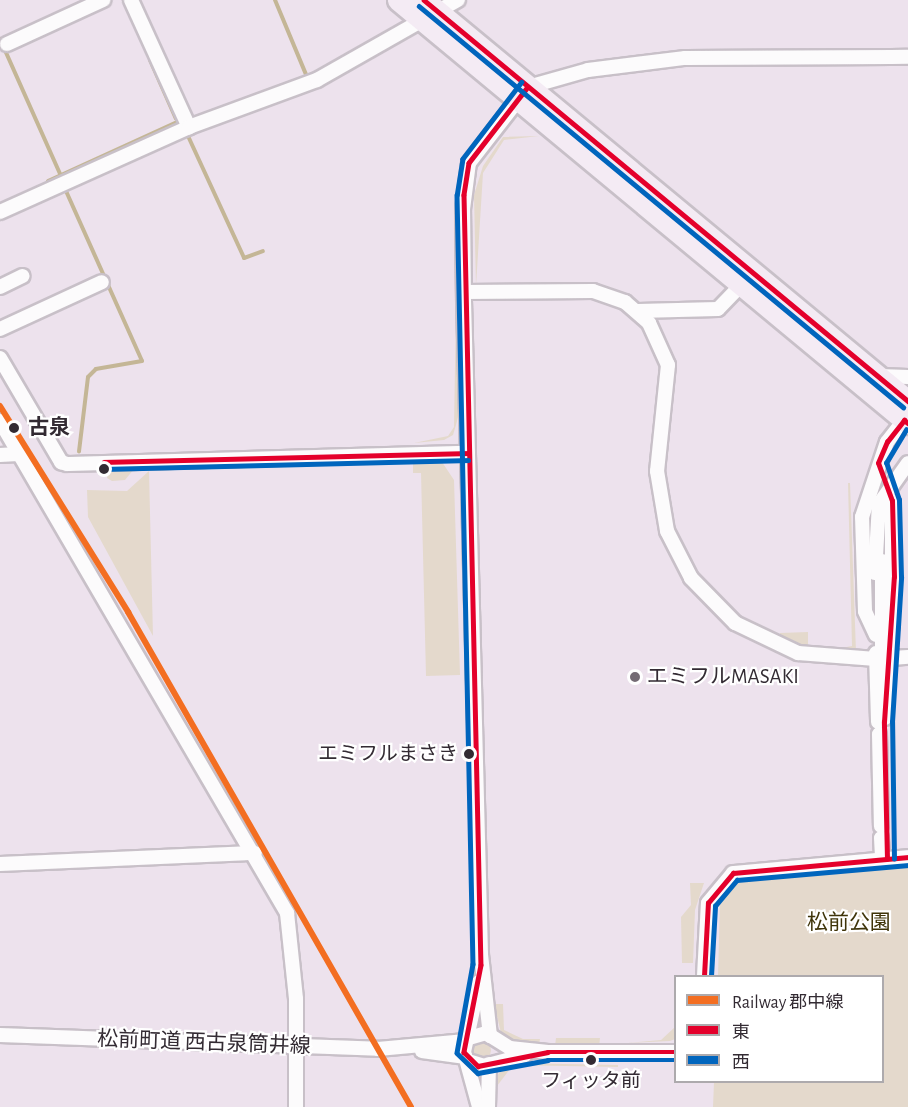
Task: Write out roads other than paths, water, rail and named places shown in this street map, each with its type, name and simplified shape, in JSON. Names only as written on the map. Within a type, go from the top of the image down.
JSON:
[{"type":"highway","points":[[398,0],[430,12],[741,285],[907,415]]},
{"type":"highway","points":[[523,93],[879,376],[907,415]]},
{"type":"street","points":[[7,44],[103,0]]},
{"type":"street","points":[[131,0],[189,127]]},
{"type":"street","points":[[0,212],[189,127],[317,80],[430,12],[458,0]]},
{"type":"street","points":[[488,1107],[492,1038],[482,965],[464,292],[463,209],[470,163],[523,93],[656,60],[908,57]]},
{"type":"street","points":[[0,287],[23,276]]},
{"type":"street","points":[[0,329],[102,282]]},
{"type":"street","points":[[464,292],[593,291],[638,311],[718,309],[741,285]]},
{"type":"street","points":[[638,311],[657,334],[668,365],[658,489],[667,531],[691,578],[724,614],[777,645],[823,658],[876,659]]},
{"type":"street","points":[[0,358],[61,462],[468,453]]},
{"type":"street","points":[[879,376],[908,377]]},
{"type":"street","points":[[0,385],[13,377]]},
{"type":"street","points":[[876,635],[865,611],[862,517],[879,468],[907,415]]},
{"type":"street","points":[[0,421],[255,853],[287,913],[296,1047],[296,1107]]},
{"type":"street","points":[[0,456],[18,454]]},
{"type":"street","points":[[885,859],[881,728],[876,659],[877,533],[884,491],[908,463]]},
{"type":"street","points":[[881,728],[892,658],[891,501]]},
{"type":"street","points":[[877,533],[891,637]]},
{"type":"street","points":[[876,659],[882,651],[882,561]]},
{"type":"street","points":[[892,658],[908,657]]},
{"type":"street","points":[[0,864],[255,853]]},
{"type":"street","points":[[704,975],[708,903],[724,878],[742,869],[908,858]]},
{"type":"street","points":[[479,1107],[467,1059],[467,1039],[482,965]]},
{"type":"street","name":"松前町道 西古泉筒井線","points":[[0,1035],[296,1047],[408,1048],[467,1039],[492,1038],[548,1052]]},
{"type":"street","name":"松前町道 西古泉筒井線","points":[[408,1048],[491,1063]]},
{"type":"street","points":[[491,1063],[548,1052],[674,1052]]},
{"type":"waterway","points":[[275,0],[307,77]]},
{"type":"waterway","points":[[0,39],[61,176]]},
{"type":"waterway","points":[[150,60],[176,119]]},
{"type":"waterway","points":[[48,181],[175,123]]},
{"type":"waterway","points":[[188,136],[244,258],[263,251]]},
{"type":"waterway","points":[[66,191],[142,361],[96,369],[88,377],[79,451]]},
{"type":"rail line","name":"郡中線","points":[[0,406],[128,612],[411,1107]]},
{"type":"place","name":"古泉","points":[[14,428]]},
{"type":"place","name":"エミフルMASAKI","points":[[635,677]]},
{"type":"place","name":"エミフルまさき","points":[[469,754]]},
{"type":"place","name":"フィッタ前","points":[[591,1060]]},
{"type":"park label","name":"松前公園","points":[[849,923]]}]
